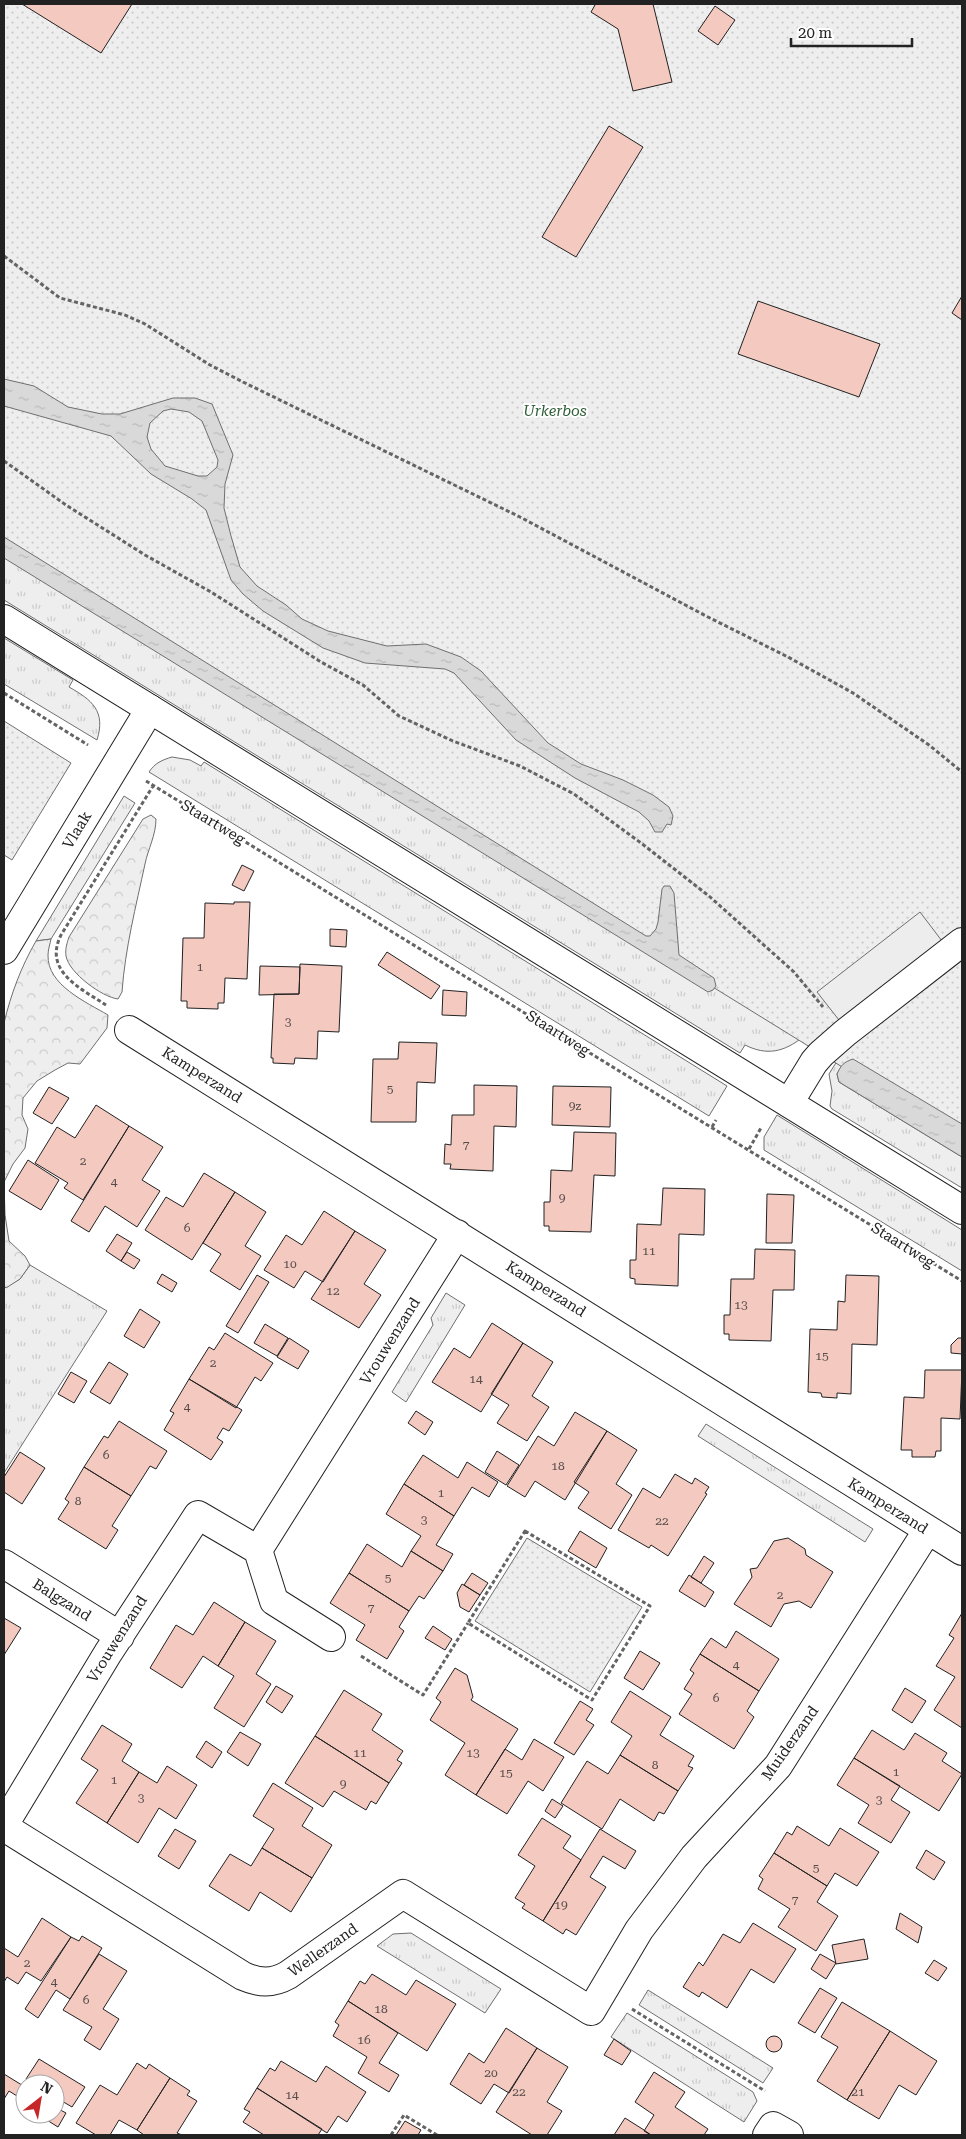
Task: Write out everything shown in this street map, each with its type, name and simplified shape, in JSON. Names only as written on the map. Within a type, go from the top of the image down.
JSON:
[{"type":"street","points":[[4,619],[962,1210]]},
{"type":"street","name":"Vlaak","points":[[4,950],[150,709]]},
{"type":"street","points":[[789,1103],[836,1023],[962,942]]},
{"type":"street","name":"Kamperzand","points":[[129,1030],[457,1234],[927,1531],[962,1551]]},
{"type":"street","name":"Vrouwenzand","points":[[4,1826],[120,1636],[198,1515],[258,1550],[457,1234]]},
{"type":"street","name":"Muiderzand","points":[[603,1992],[639,1930],[694,1858],[778,1766],[927,1531]]},
{"type":"street","points":[[258,1550],[274,1601],[331,1637]]},
{"type":"street","name":"Balgzand","points":[[4,1564],[120,1636]]},
{"type":"street","name":"Wellerzand","points":[[4,1826],[243,1976],[258,1982],[273,1981],[288,1975],[403,1894],[591,2011],[603,1992]]},
{"type":"path","points":[[4,256],[60,298],[125,315],[145,324],[210,365],[520,516],[706,616],[788,657],[861,699],[929,746],[962,772]]},
{"type":"path","points":[[4,461],[66,505],[144,555],[211,592],[321,662],[363,685],[399,716],[453,741],[520,766],[574,794],[642,843],[716,902],[794,972],[836,1023]]},
{"type":"path","points":[[4,693],[90,747]]},
{"type":"path","name":"Staartweg","points":[[108,1006],[63,974],[57,961],[57,945],[61,935],[154,786],[962,1281]]},
{"type":"path","points":[[712,1127],[716,1120]]},
{"type":"path","points":[[749,1149],[753,1142]]},
{"type":"path","points":[[331,1637],[423,1695],[525,1531],[650,1606],[592,1700],[468,1623]]},
{"type":"path","points":[[603,1992],[770,2094],[777,2132]]},
{"type":"path","points":[[391,2135],[404,2115],[437,2135]]},
{"type":"green space","name":"Urkerbos","points":[[4,4],[962,4],[962,1141],[4,549]]},
{"type":"green space","points":[[4,468],[803,1037],[789,1046],[775,1051],[761,1050],[745,1045],[740,1053],[4,600]]},
{"type":"green space","points":[[4,638],[73,680],[69,687],[90,702],[98,714],[100,721],[97,740],[4,684]]},
{"type":"green space","points":[[4,721],[71,763],[12,860],[4,855]]},
{"type":"green space","points":[[172,757],[190,760],[201,766],[204,762],[727,1086],[709,1116],[149,772],[159,762]]},
{"type":"green space","points":[[124,796],[135,803],[51,939],[36,941]]},
{"type":"green space","points":[[151,815],[156,819],[155,831],[146,858],[128,944],[122,992],[118,999],[95,989],[73,970],[68,963],[66,946],[69,937],[143,819]]},
{"type":"green space","points":[[51,939],[48,955],[49,966],[54,975],[69,991],[108,1015],[107,1028],[80,1064],[68,1063],[55,1070],[37,1081],[23,1098],[22,1115],[28,1129],[25,1148],[13,1164],[4,1182],[4,1023],[17,981],[36,941]]},
{"type":"green space","points":[[842,1053],[844,1062],[837,1074],[839,1082],[962,1157],[962,1188],[832,1109],[830,1106],[832,1091],[829,1074]]},
{"type":"green space","points":[[777,1115],[962,1230],[962,1271],[764,1150],[764,1137]]},
{"type":"green space","points":[[4,1182],[5,1215],[9,1241],[25,1256],[30,1265],[20,1279],[6,1288],[4,1286]]},
{"type":"green space","points":[[30,1265],[107,1311],[4,1473],[4,1286],[6,1287],[20,1279]]},
{"type":"green space","points":[[446,1293],[465,1305],[406,1402],[392,1392],[433,1325],[431,1318]]},
{"type":"green space","points":[[706,1424],[873,1529],[865,1542],[698,1436]]},
{"type":"green space","points":[[527,1538],[642,1607],[590,1692],[475,1621]]},
{"type":"green space","points":[[411,1933],[501,1989],[485,2013],[377,1946],[393,1934]]},
{"type":"green space","points":[[648,1990],[773,2068],[763,2083],[639,2005]]},
{"type":"green space","points":[[627,2013],[753,2092],[757,2101],[744,2122],[611,2037]]},
{"type":"shaded area","points":[[920,912],[942,941],[839,1020],[817,992]]},
{"type":"water","points":[[4,379],[34,386],[68,407],[102,414],[120,414],[173,398],[195,398],[212,404],[233,455],[225,484],[224,508],[240,567],[257,586],[286,605],[302,619],[328,631],[387,646],[426,644],[461,657],[481,671],[548,743],[581,764],[623,780],[653,795],[669,807],[673,816],[671,825],[667,824],[662,832],[655,832],[649,821],[639,812],[575,778],[516,740],[454,673],[445,669],[365,663],[323,648],[263,611],[243,594],[231,580],[206,510],[192,499],[151,474],[111,436],[4,406]],"holes":[[[171,409],[189,412],[202,421],[218,460],[217,467],[207,476],[198,476],[165,466],[151,449],[147,437],[150,423],[163,411]]]},
{"type":"water","points":[[4,537],[646,936],[650,936],[656,929],[662,889],[664,886],[670,886],[674,893],[679,955],[714,978],[716,986],[708,992],[4,558]]},
{"type":"water","points":[[853,1059],[962,1124],[962,1157],[839,1082],[837,1074],[840,1068]]},
{"type":"building","points":[[22,4],[132,4],[101,53]]},
{"type":"building","points":[[593,4],[653,4],[672,82],[633,91],[618,29],[591,12],[595,5]]},
{"type":"building","points":[[715,6],[735,20],[718,45],[698,31]]},
{"type":"building","points":[[609,126],[643,147],[576,257],[542,237]]},
{"type":"building","points":[[962,296],[962,320],[952,313]]},
{"type":"building","points":[[758,301],[880,344],[859,397],[738,354]]},
{"type":"building","points":[[242,865],[254,871],[244,891],[232,885]]},
{"type":"building","points":[[234,902],[250,902],[247,979],[225,978],[224,1003],[218,1003],[218,1009],[187,1008],[187,1001],[181,1001],[183,938],[204,938],[205,903],[234,904]]},
{"type":"building","points":[[330,929],[347,930],[346,947],[330,946]]},
{"type":"building","points":[[387,952],[440,986],[431,999],[378,965]]},
{"type":"building","points":[[300,964],[342,966],[339,1032],[318,1031],[317,1059],[295,1058],[294,1064],[273,1063],[273,1058],[271,1058],[274,994],[299,994]]},
{"type":"building","points":[[260,966],[300,967],[299,994],[259,995]]},
{"type":"building","points":[[443,990],[467,992],[466,1016],[442,1015]]},
{"type":"building","points":[[399,1042],[437,1043],[435,1083],[417,1082],[416,1122],[371,1122],[373,1059],[398,1059]]},
{"type":"building","points":[[474,1085],[517,1086],[516,1127],[494,1126],[493,1171],[450,1169],[451,1164],[444,1164],[445,1144],[451,1145],[452,1115],[474,1115]]},
{"type":"building","points":[[553,1086],[611,1087],[610,1127],[552,1125]]},
{"type":"building","points":[[49,1087],[69,1098],[52,1124],[33,1113]]},
{"type":"building","points":[[96,1105],[129,1126],[83,1200],[64,1188],[68,1183],[35,1163],[57,1127],[75,1138]]},
{"type":"building","points":[[129,1126],[163,1147],[142,1180],[160,1191],[137,1227],[105,1206],[89,1232],[71,1221]]},
{"type":"building","points":[[574,1132],[616,1133],[615,1176],[594,1175],[591,1232],[549,1231],[549,1226],[544,1226],[544,1202],[550,1202],[551,1170],[572,1171]]},
{"type":"building","points":[[28,1160],[59,1180],[41,1210],[9,1191]]},
{"type":"building","points":[[204,1173],[235,1192],[192,1260],[145,1230],[166,1197],[183,1207]]},
{"type":"building","points":[[663,1188],[705,1189],[704,1235],[679,1234],[678,1286],[635,1284],[635,1279],[630,1278],[630,1260],[636,1260],[637,1224],[661,1225]]},
{"type":"building","points":[[235,1192],[266,1212],[245,1246],[261,1256],[240,1290],[210,1271],[221,1254],[203,1243]]},
{"type":"building","points":[[767,1194],[794,1195],[792,1243],[766,1243]]},
{"type":"building","points":[[324,1211],[355,1231],[323,1282],[305,1271],[294,1288],[264,1270],[286,1235],[302,1245]]},
{"type":"building","points":[[355,1231],[386,1250],[364,1284],[381,1295],[359,1328],[311,1299]]},
{"type":"building","points":[[117,1234],[132,1243],[121,1261],[106,1251]]},
{"type":"building","points":[[755,1249],[795,1250],[794,1290],[773,1290],[771,1341],[729,1340],[729,1334],[724,1334],[724,1315],[730,1315],[731,1279],[754,1279]]},
{"type":"building","points":[[127,1252],[140,1260],[134,1269],[121,1261]]},
{"type":"building","points":[[162,1274],[177,1283],[172,1292],[157,1283]]},
{"type":"building","points":[[257,1275],[269,1282],[238,1333],[226,1326]]},
{"type":"building","points":[[846,1275],[879,1276],[877,1345],[852,1344],[851,1394],[837,1393],[837,1398],[822,1397],[821,1393],[808,1392],[810,1329],[837,1330],[838,1301],[845,1302]]},
{"type":"building","points":[[140,1309],[160,1322],[144,1348],[124,1336]]},
{"type":"building","points":[[492,1323],[523,1343],[481,1412],[432,1382],[454,1348],[470,1358]]},
{"type":"building","points":[[265,1324],[288,1338],[277,1356],[254,1343]]},
{"type":"building","points":[[225,1333],[273,1363],[261,1381],[255,1377],[236,1408],[189,1379],[209,1347],[214,1350]]},
{"type":"building","points":[[289,1338],[309,1351],[298,1369],[277,1357]]},
{"type":"building","points":[[958,1338],[962,1338],[962,1354],[951,1353],[951,1345]]},
{"type":"building","points":[[523,1343],[553,1362],[532,1396],[549,1407],[527,1441],[497,1423],[509,1405],[491,1394]]},
{"type":"building","points":[[109,1362],[128,1374],[110,1404],[90,1392]]},
{"type":"building","points":[[925,1370],[962,1370],[960,1419],[941,1418],[941,1451],[936,1451],[935,1457],[912,1457],[912,1450],[901,1450],[904,1397],[924,1398]]},
{"type":"building","points":[[71,1372],[87,1381],[74,1403],[58,1394]]},
{"type":"building","points":[[189,1379],[242,1410],[229,1431],[223,1428],[217,1438],[223,1442],[211,1460],[164,1430],[174,1413],[170,1411]]},
{"type":"building","points":[[416,1411],[433,1422],[425,1435],[408,1423]]},
{"type":"building","points":[[575,1412],[607,1431],[565,1500],[535,1481],[525,1497],[507,1486],[538,1436],[554,1446]]},
{"type":"building","points":[[119,1421],[167,1451],[156,1469],[150,1466],[131,1496],[84,1467],[104,1436],[108,1438]]},
{"type":"building","points":[[607,1431],[637,1450],[616,1484],[632,1495],[611,1529],[578,1508],[589,1492],[574,1482]]},
{"type":"building","points":[[497,1451],[519,1465],[506,1485],[485,1472]]},
{"type":"building","points":[[20,1452],[45,1468],[22,1504],[4,1492],[4,1477]]},
{"type":"building","points":[[423,1455],[458,1478],[467,1462],[498,1482],[489,1497],[472,1487],[454,1516],[404,1484]]},
{"type":"building","points":[[84,1467],[131,1496],[112,1526],[118,1530],[106,1549],[58,1519],[69,1502],[65,1499]]},
{"type":"building","points":[[675,1474],[692,1484],[695,1478],[709,1487],[705,1493],[707,1494],[668,1556],[651,1545],[649,1548],[618,1530],[643,1488],[660,1498]]},
{"type":"building","points":[[404,1484],[454,1516],[436,1545],[453,1554],[443,1571],[411,1551],[421,1536],[386,1514]]},
{"type":"building","points":[[580,1531],[607,1548],[596,1568],[568,1551]]},
{"type":"building","points":[[788,1538],[805,1549],[806,1555],[833,1572],[811,1608],[799,1601],[784,1604],[771,1627],[734,1604],[752,1577],[750,1569],[757,1568],[774,1541]]},
{"type":"building","points":[[367,1544],[402,1567],[411,1551],[443,1571],[424,1599],[419,1596],[409,1611],[349,1573]]},
{"type":"building","points":[[704,1556],[714,1563],[701,1583],[691,1577]]},
{"type":"building","points":[[349,1573],[409,1611],[399,1627],[404,1631],[387,1659],[356,1640],[365,1625],[330,1603]]},
{"type":"building","points":[[472,1573],[488,1583],[480,1595],[464,1585]]},
{"type":"building","points":[[689,1575],[714,1592],[705,1607],[679,1591]]},
{"type":"building","points":[[462,1584],[480,1595],[469,1612],[460,1607],[457,1593]]},
{"type":"building","points":[[214,1602],[245,1622],[218,1666],[203,1656],[182,1688],[150,1668],[176,1625],[193,1635]]},
{"type":"building","points":[[962,1613],[962,1728],[934,1710],[955,1677],[936,1666],[954,1638],[949,1635]]},
{"type":"building","points":[[4,1618],[21,1628],[4,1655]]},
{"type":"building","points":[[245,1622],[276,1641],[256,1674],[271,1684],[244,1727],[214,1708],[234,1676],[218,1666]]},
{"type":"building","points":[[433,1626],[452,1639],[445,1650],[425,1638]]},
{"type":"building","points":[[736,1631],[779,1659],[759,1691],[700,1654],[711,1638],[726,1648]]},
{"type":"building","points":[[640,1651],[660,1663],[643,1690],[624,1678]]},
{"type":"building","points":[[700,1654],[759,1691],[747,1711],[754,1717],[734,1749],[679,1714],[692,1694],[684,1689],[694,1673],[690,1670]]},
{"type":"building","points":[[455,1668],[467,1675],[473,1697],[471,1700],[518,1729],[476,1795],[445,1775],[465,1743],[430,1720],[441,1702],[436,1698]]},
{"type":"building","points":[[276,1686],[293,1696],[282,1713],[266,1702]]},
{"type":"building","points":[[905,1688],[926,1701],[912,1723],[892,1710]]},
{"type":"building","points":[[344,1690],[382,1714],[372,1730],[403,1751],[397,1760],[402,1763],[389,1783],[315,1736]]},
{"type":"building","points":[[630,1691],[671,1717],[660,1735],[694,1756],[688,1766],[693,1768],[678,1791],[620,1755],[632,1736],[611,1722]]},
{"type":"building","points":[[580,1701],[593,1709],[586,1720],[594,1725],[574,1755],[554,1743]]},
{"type":"building","points":[[102,1725],[132,1744],[122,1761],[139,1772],[107,1823],[76,1803],[98,1770],[81,1759]]},
{"type":"building","points":[[872,1730],[904,1750],[915,1733],[947,1753],[942,1761],[962,1774],[939,1811],[854,1758]]},
{"type":"building","points":[[240,1732],[261,1744],[248,1766],[227,1752]]},
{"type":"building","points":[[315,1736],[389,1783],[376,1804],[371,1801],[366,1810],[334,1791],[323,1807],[285,1783]]},
{"type":"building","points":[[534,1739],[564,1757],[543,1791],[528,1781],[507,1814],[476,1795],[505,1749],[522,1760]]},
{"type":"building","points":[[206,1741],[222,1752],[212,1768],[196,1757]]},
{"type":"building","points":[[620,1755],[678,1791],[664,1814],[659,1812],[654,1821],[620,1799],[602,1829],[561,1803],[587,1761],[608,1774]]},
{"type":"building","points":[[854,1758],[900,1786],[891,1800],[910,1812],[891,1843],[858,1823],[869,1805],[837,1785]]},
{"type":"building","points":[[167,1766],[197,1785],[176,1819],[159,1808],[138,1843],[107,1823],[139,1772],[157,1783]]},
{"type":"building","points":[[273,1783],[313,1808],[302,1826],[332,1845],[312,1878],[262,1848],[274,1829],[253,1816]]},
{"type":"building","points":[[552,1799],[563,1806],[555,1818],[545,1811]]},
{"type":"building","points":[[542,1818],[571,1836],[563,1848],[581,1860],[543,1921],[522,1908],[525,1904],[515,1898],[535,1866],[518,1855]]},
{"type":"building","points":[[797,1826],[829,1846],[840,1828],[879,1852],[857,1886],[835,1873],[827,1886],[774,1853],[787,1832],[792,1835]]},
{"type":"building","points":[[175,1829],[196,1841],[179,1869],[158,1856]]},
{"type":"building","points":[[600,1829],[636,1851],[625,1869],[603,1856],[590,1877],[606,1887],[576,1935],[566,1929],[563,1934],[543,1921]]},
{"type":"building","points":[[262,1848],[312,1878],[291,1912],[260,1892],[249,1911],[209,1886],[230,1854],[251,1866]]},
{"type":"building","points":[[926,1850],[945,1862],[934,1880],[916,1868]]},
{"type":"building","points":[[774,1853],[827,1886],[817,1902],[838,1916],[816,1951],[778,1927],[790,1909],[758,1889],[763,1879],[759,1876]]},
{"type":"building","points":[[900,1913],[922,1927],[918,1943],[896,1929]]},
{"type":"building","points":[[42,1918],[71,1937],[41,1981],[26,1972],[18,1984],[7,1977],[4,1982],[4,1948],[18,1957]]},
{"type":"building","points":[[753,1923],[796,1949],[774,1983],[751,1969],[727,2008],[702,1992],[699,1997],[683,1987],[699,1962],[703,1966],[723,1934],[740,1943]]},
{"type":"building","points":[[82,1936],[102,1948],[70,1999],[56,1990],[38,2018],[25,2009],[71,1937],[79,1941]]},
{"type":"building","points":[[864,1939],[868,1959],[836,1964],[832,1945]]},
{"type":"building","points":[[99,1954],[127,1971],[103,2009],[119,2019],[100,2050],[84,2040],[92,2027],[63,2010]]},
{"type":"building","points":[[820,1954],[836,1963],[826,1979],[811,1969]]},
{"type":"building","points":[[934,1960],[947,1968],[938,1981],[925,1973]]},
{"type":"building","points":[[372,1974],[406,1995],[416,1980],[456,2004],[427,2051],[348,2001],[360,1981],[365,1984]]},
{"type":"building","points":[[820,1988],[837,1998],[815,2033],[798,2023]]},
{"type":"building","points":[[348,2001],[398,2033],[379,2063],[399,2075],[389,2092],[358,2073],[367,2057],[333,2036],[339,2025],[335,2022]]},
{"type":"building","points":[[842,2002],[890,2031],[847,2100],[817,2081],[838,2047],[821,2037]]},
{"type":"building","points":[[506,2028],[537,2048],[509,2093],[494,2084],[481,2104],[450,2084],[469,2053],[484,2063]]},
{"type":"building","points":[[890,2031],[937,2061],[916,2095],[899,2085],[879,2119],[847,2100]]},
{"type":"building","points":[[774,2036],[780,2038],[782,2044],[780,2050],[774,2052],[768,2050],[766,2044],[768,2038]]},
{"type":"building","points":[[614,2039],[631,2051],[622,2065],[604,2055]]},
{"type":"building","points":[[537,2048],[568,2067],[547,2102],[562,2111],[547,2135],[532,2135],[496,2112]]},
{"type":"building","points":[[39,2059],[64,2074],[29,2074]]},
{"type":"building","points":[[281,2061],[316,2082],[326,2066],[366,2092],[347,2122],[338,2116],[327,2133],[257,2088],[270,2068],[275,2071]]},
{"type":"building","points":[[137,2063],[146,2069],[149,2064],[170,2078],[137,2130],[119,2120],[110,2135],[96,2135],[76,2123],[100,2085],[117,2095]]},
{"type":"building","points":[[654,2072],[685,2092],[675,2107],[708,2129],[704,2135],[651,2135],[644,2131],[654,2115],[635,2102]]},
{"type":"building","points":[[4,2074],[15,2081],[15,2095],[9,2091],[4,2099]]},
{"type":"building","points":[[65,2075],[85,2087],[72,2107],[65,2103]]},
{"type":"building","points":[[170,2078],[190,2091],[187,2095],[197,2101],[177,2133],[182,2135],[144,2135],[137,2130]]},
{"type":"building","points":[[257,2088],[322,2129],[318,2135],[264,2135],[243,2122],[250,2112],[244,2109]]},
{"type":"building","points":[[625,2118],[644,2130],[651,2135],[614,2135]]},
{"type":"building","points":[[405,2121],[421,2130],[418,2135],[396,2135]]}]
